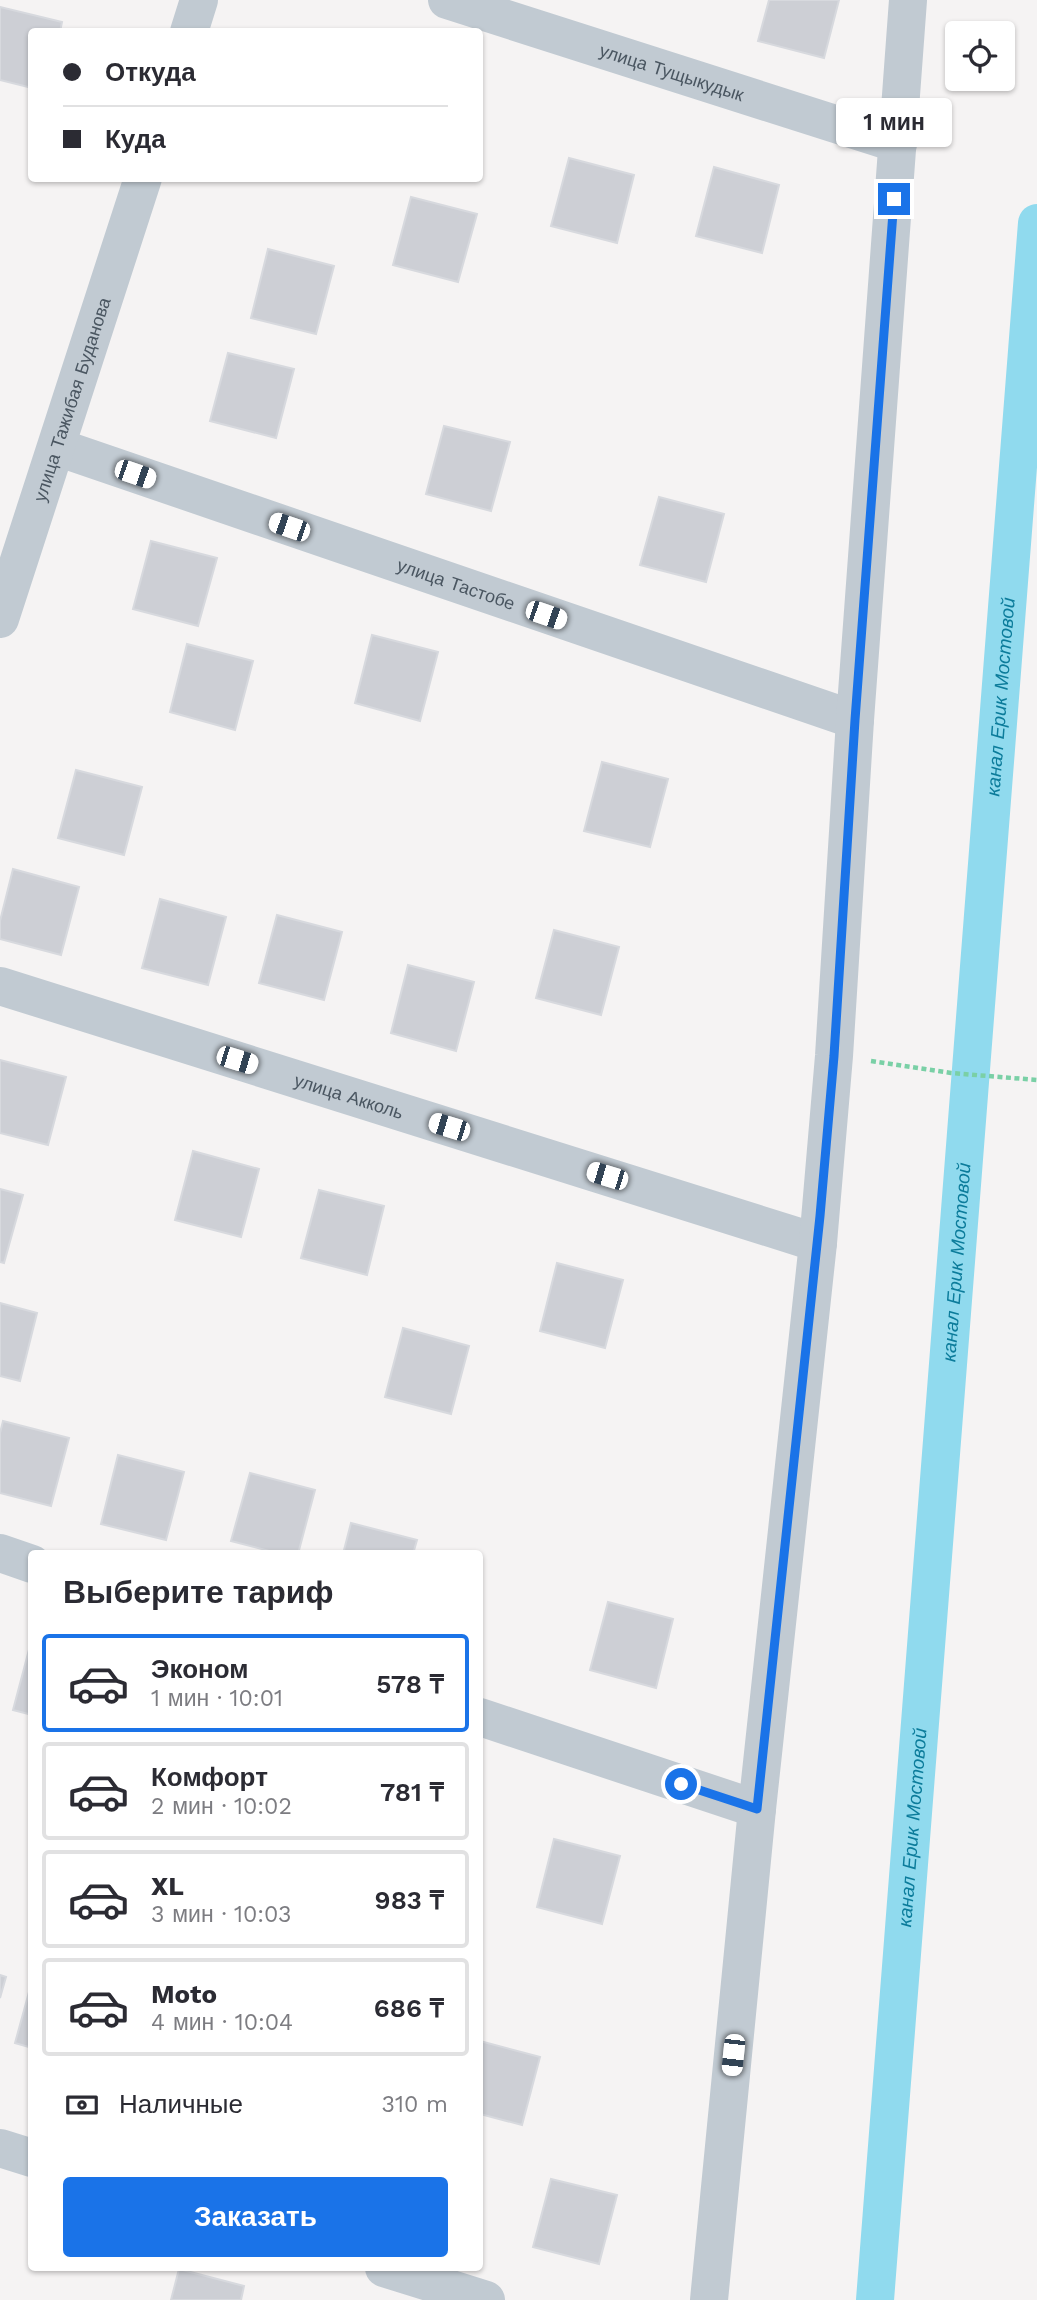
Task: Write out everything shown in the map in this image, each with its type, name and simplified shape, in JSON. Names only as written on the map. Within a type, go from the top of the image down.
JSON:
[{"type":"street","points":[[190,28],[199,0]]},
{"type":"street","name":"улица Тущыкудык","points":[[447,0],[898,144]]},
{"type":"street","points":[[709,2300],[757,1809],[818,1243],[834,1056],[855,720],[908,0]]},
{"type":"street","name":"улица Тажибая Буданова","points":[[0,620],[142,182]]},
{"type":"street","name":"улица Тастобе","points":[[57,447],[855,720]]},
{"type":"street","name":"улица Акколь","points":[[0,986],[818,1243]]},
{"type":"street","points":[[0,1553],[28,1563]]},
{"type":"street","points":[[483,1718],[757,1809]]},
{"type":"street","points":[[0,2148],[28,2157]]},
{"type":"street","points":[[394,2271],[486,2300]]},
{"type":"path","points":[[834,1056],[951,1073],[1037,1080]]},
{"type":"building","points":[[769,0],[839,0],[824,58],[758,41]]},
{"type":"building","points":[[0,7],[62,22],[61,28],[28,28],[28,87],[0,80]]},
{"type":"building","points":[[569,158],[634,175],[617,243],[551,226]]},
{"type":"building","points":[[714,167],[779,185],[762,253],[696,236]]},
{"type":"building","points":[[411,197],[477,214],[458,282],[393,265]]},
{"type":"building","points":[[268,249],[334,266],[316,334],[251,318]]},
{"type":"building","points":[[228,353],[294,369],[276,438],[210,421]]},
{"type":"building","points":[[444,426],[510,442],[491,511],[426,494]]},
{"type":"building","points":[[659,497],[724,514],[706,582],[640,565]]},
{"type":"building","points":[[151,541],[217,558],[198,626],[133,609]]},
{"type":"building","points":[[372,635],[438,652],[420,721],[355,703]]},
{"type":"building","points":[[187,644],[253,661],[235,730],[170,712]]},
{"type":"building","points":[[602,762],[668,779],[650,847],[584,831]]},
{"type":"building","points":[[76,770],[142,787],[124,855],[58,838]]},
{"type":"building","points":[[13,869],[79,887],[61,955],[0,939],[0,921]]},
{"type":"building","points":[[160,899],[226,917],[208,985],[142,968]]},
{"type":"building","points":[[277,915],[342,932],[324,1000],[259,983]]},
{"type":"building","points":[[554,930],[619,947],[601,1015],[536,998]]},
{"type":"building","points":[[408,965],[474,982],[456,1051],[391,1033]]},
{"type":"building","points":[[0,1060],[66,1077],[48,1145],[0,1133]]},
{"type":"building","points":[[193,1151],[259,1169],[241,1237],[175,1220]]},
{"type":"building","points":[[0,1189],[23,1195],[4,1263],[0,1262]]},
{"type":"building","points":[[319,1190],[384,1206],[367,1275],[301,1258]]},
{"type":"building","points":[[557,1263],[623,1280],[605,1348],[540,1331]]},
{"type":"building","points":[[0,1303],[37,1313],[20,1381],[0,1376]]},
{"type":"building","points":[[403,1328],[469,1346],[451,1414],[385,1397]]},
{"type":"building","points":[[3,1421],[69,1438],[51,1506],[0,1493],[0,1433]]},
{"type":"building","points":[[118,1455],[184,1472],[166,1540],[101,1524]]},
{"type":"building","points":[[250,1473],[315,1490],[299,1550],[266,1550],[231,1541]]},
{"type":"building","points":[[351,1523],[417,1540],[414,1550],[344,1550]]},
{"type":"building","points":[[608,1602],[673,1619],[656,1688],[590,1670]]},
{"type":"building","points":[[28,1653],[28,1714],[13,1710]]},
{"type":"building","points":[[554,1839],[620,1856],[602,1924],[537,1907]]},
{"type":"building","points":[[0,1975],[6,1977],[0,1998]]},
{"type":"building","points":[[28,1996],[28,2047],[15,2043]]},
{"type":"building","points":[[483,2042],[540,2057],[522,2125],[483,2115]]},
{"type":"building","points":[[551,2179],[617,2195],[599,2264],[533,2247]]},
{"type":"building","points":[[178,2271],[244,2286],[241,2300],[171,2300]]},
{"type":"waterway","name":"канал Ерик Мостовой","points":[[875,2300],[1037,223]]},
{"type":"route","points":[[681,1784],[757,1809],[815,1270],[834,1056],[855,720],[894,199]]}]
